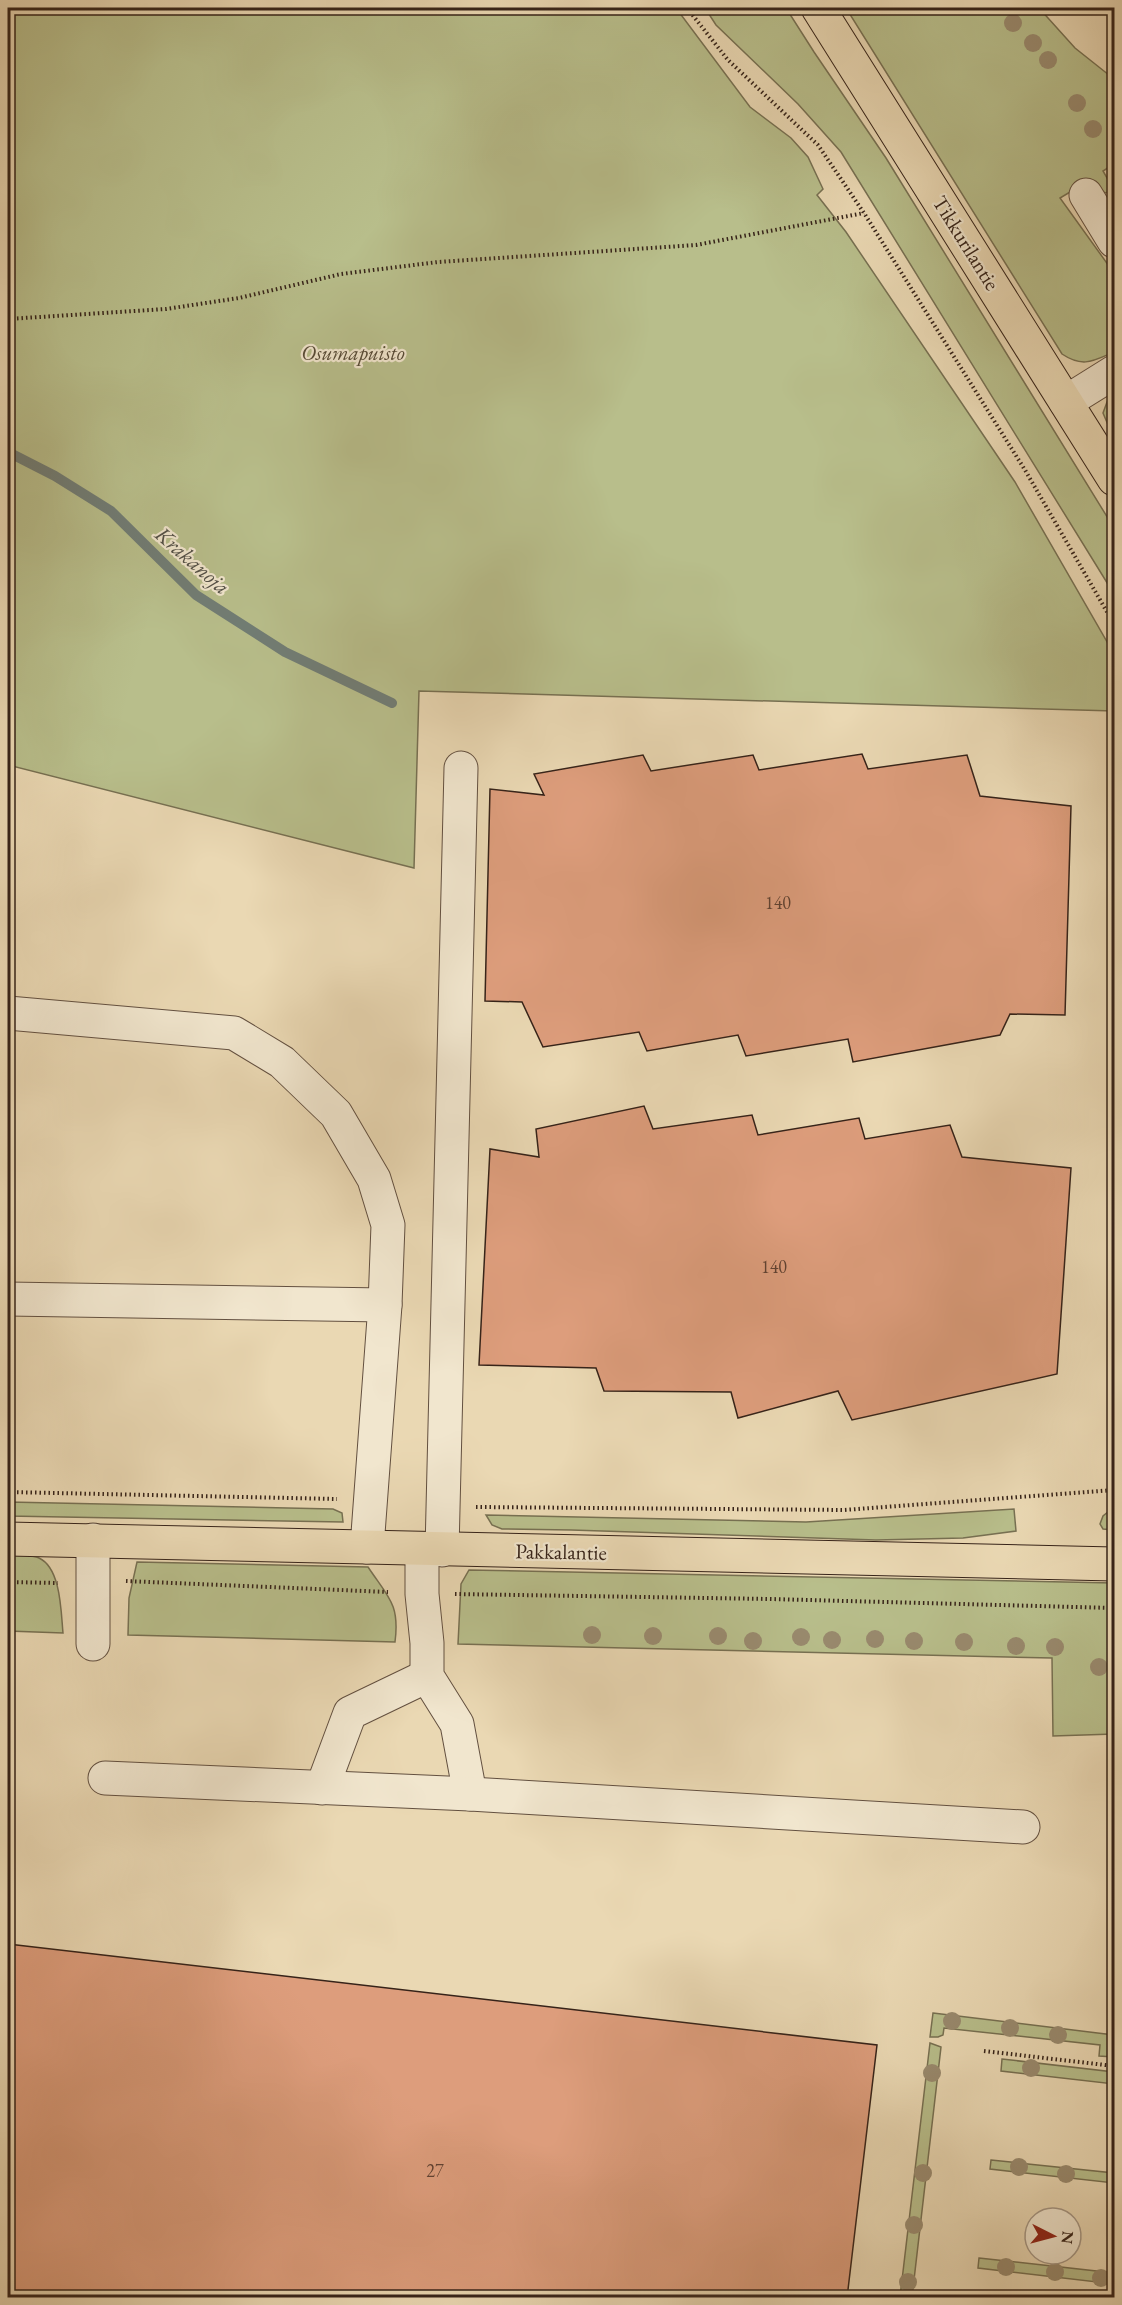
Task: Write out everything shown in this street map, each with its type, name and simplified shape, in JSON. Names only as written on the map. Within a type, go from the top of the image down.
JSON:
[{"type":"main road","name":"Tikkurilantie","points":[[818,8],[1114,479]]},
{"type":"main road","name":"Pakkalantie","points":[[8,1539],[1114,1564]]},
{"type":"lane","points":[[1086,195],[1114,241]]},
{"type":"lane","points":[[1066,402],[1114,372]]},
{"type":"lane","points":[[461,768],[443,1507],[422,1593],[427,1643],[427,1676],[457,1724],[470,1794]]},
{"type":"lane","points":[[8,1013],[234,1033],[282,1062],[336,1114],[374,1179],[388,1226],[385,1305],[367,1547]]},
{"type":"lane","points":[[8,1299],[385,1305]]},
{"type":"lane","points":[[93,1540],[93,1644]]},
{"type":"lane","points":[[322,1788],[350,1713],[427,1676]]},
{"type":"lane","points":[[105,1778],[470,1794],[1023,1827]]},
{"type":"path","points":[[696,8],[688,10],[728,60],[819,145],[1025,470],[1114,624]]},
{"type":"path","points":[[8,319],[166,309],[239,298],[341,274],[438,262],[696,245],[864,213]]},
{"type":"path","points":[[443,1507],[844,1510],[1114,1490]]},
{"type":"path","points":[[8,1492],[339,1499],[370,1505]]},
{"type":"path","points":[[8,1582],[53,1584],[93,1581],[422,1593],[1114,1608]]},
{"type":"path","points":[[984,2051],[1114,2066]]},
{"type":"green space","name":"Osumapuisto","points":[[8,8],[676,8],[750,107],[791,138],[808,157],[823,189],[817,195],[846,232],[1015,482],[1114,654],[1114,711],[419,691],[414,868],[8,765]]},
{"type":"green space","points":[[705,8],[786,8],[886,158],[1114,528],[1114,594],[841,152],[798,104],[716,25]]},
{"type":"green space","points":[[846,8],[1039,8],[1075,48],[1114,79],[1114,164],[1103,171],[1114,190],[1105,193],[1090,180],[1060,198],[1114,273],[1114,352],[1088,362],[1076,361],[1062,354]]},
{"type":"green space","points":[[1114,393],[1114,439],[1103,413]]},
{"type":"green space","points":[[8,1502],[333,1509],[342,1513],[343,1522],[8,1516]]},
{"type":"green space","points":[[1114,1507],[1114,1530],[1103,1529],[1100,1524],[1103,1516]]},
{"type":"green space","points":[[1014,1509],[1016,1531],[963,1538],[876,1540],[502,1529],[492,1525],[486,1515],[806,1522]]},
{"type":"green space","points":[[20,1554],[39,1558],[52,1571],[58,1591],[63,1633],[8,1631],[8,1555]]},
{"type":"green space","points":[[137,1562],[368,1567],[387,1594],[394,1609],[395,1642],[128,1635],[129,1598]]},
{"type":"green space","points":[[469,1570],[1114,1583],[1114,1734],[1053,1736],[1052,1658],[458,1644],[461,1584]]},
{"type":"green space","points":[[933,2013],[1114,2035],[1114,2057],[1099,2056],[1100,2045],[944,2028],[943,2035],[930,2037]]},
{"type":"green space","points":[[930,2043],[941,2047],[912,2297],[900,2297]]},
{"type":"green space","points":[[1002,2059],[1114,2072],[1114,2084],[1001,2071]]},
{"type":"green space","points":[[991,2160],[1114,2173],[1114,2183],[990,2169]]},
{"type":"green space","points":[[979,2258],[1023,2263],[1023,2266],[1051,2266],[1114,2273],[1114,2284],[978,2268]]},
{"type":"building","points":[[862,754],[868,769],[967,755],[980,796],[1071,806],[1065,1015],[1010,1014],[1000,1035],[853,1062],[848,1039],[746,1056],[738,1035],[647,1051],[639,1032],[543,1047],[522,1002],[485,1001],[490,789],[544,795],[534,774],[643,755],[651,771],[753,755],[759,770]]},
{"type":"building","points":[[644,1106],[653,1129],[752,1115],[758,1135],[859,1118],[865,1139],[950,1125],[962,1157],[1071,1168],[1057,1374],[852,1420],[838,1391],[738,1418],[731,1392],[604,1391],[596,1368],[479,1365],[490,1149],[539,1157],[536,1129]]},
{"type":"building","points":[[8,1944],[877,2045],[847,2298],[8,2298]]},
{"type":"waterway","name":"Krakanoja","points":[[8,452],[55,476],[111,511],[196,595],[285,652],[392,703]]}]
